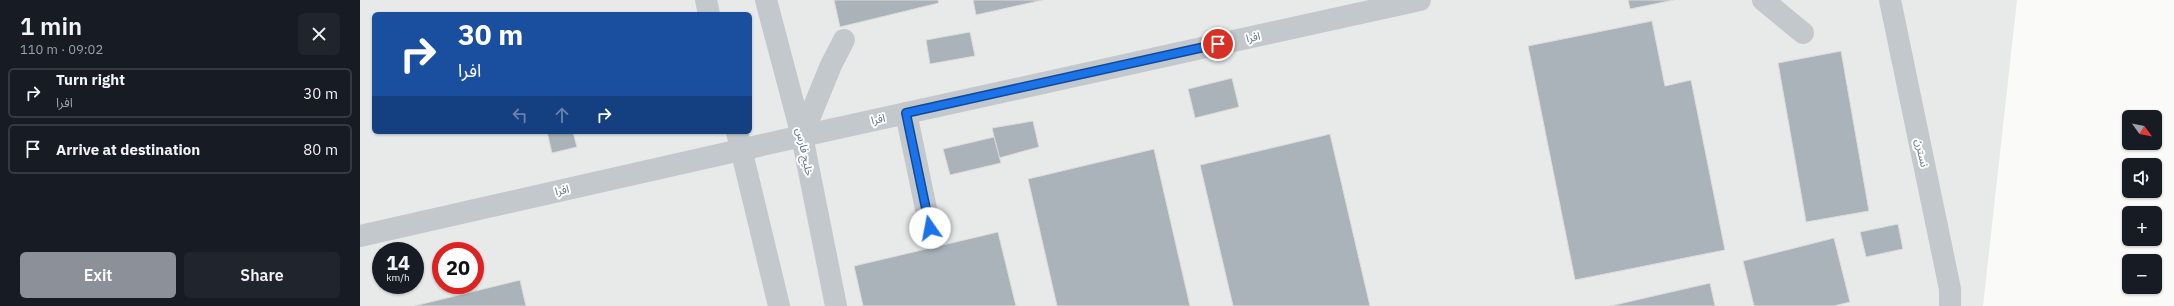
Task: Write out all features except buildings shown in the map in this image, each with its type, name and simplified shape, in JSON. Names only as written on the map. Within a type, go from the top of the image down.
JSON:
[{"type":"lane","points":[[706,0],[709,12]]},
{"type":"lane","name":"خلیج فارس","points":[[766,0],[802,136],[836,306]]},
{"type":"lane","name":"افرا","points":[[360,236],[739,141],[802,136],[1420,0]]},
{"type":"lane","points":[[1763,0],[1803,33]]},
{"type":"lane","name":"نسترن","points":[[1890,0],[1950,290],[1950,306]]},
{"type":"lane","points":[[802,136],[831,65],[844,40]]},
{"type":"lane","points":[[906,113],[930,228]]},
{"type":"lane","points":[[739,141],[779,306]]},
{"type":"shaded area","points":[[360,0],[2017,0],[1983,306],[360,306]]},
{"type":"route","points":[[930,228],[906,113],[1218,44]]}]
